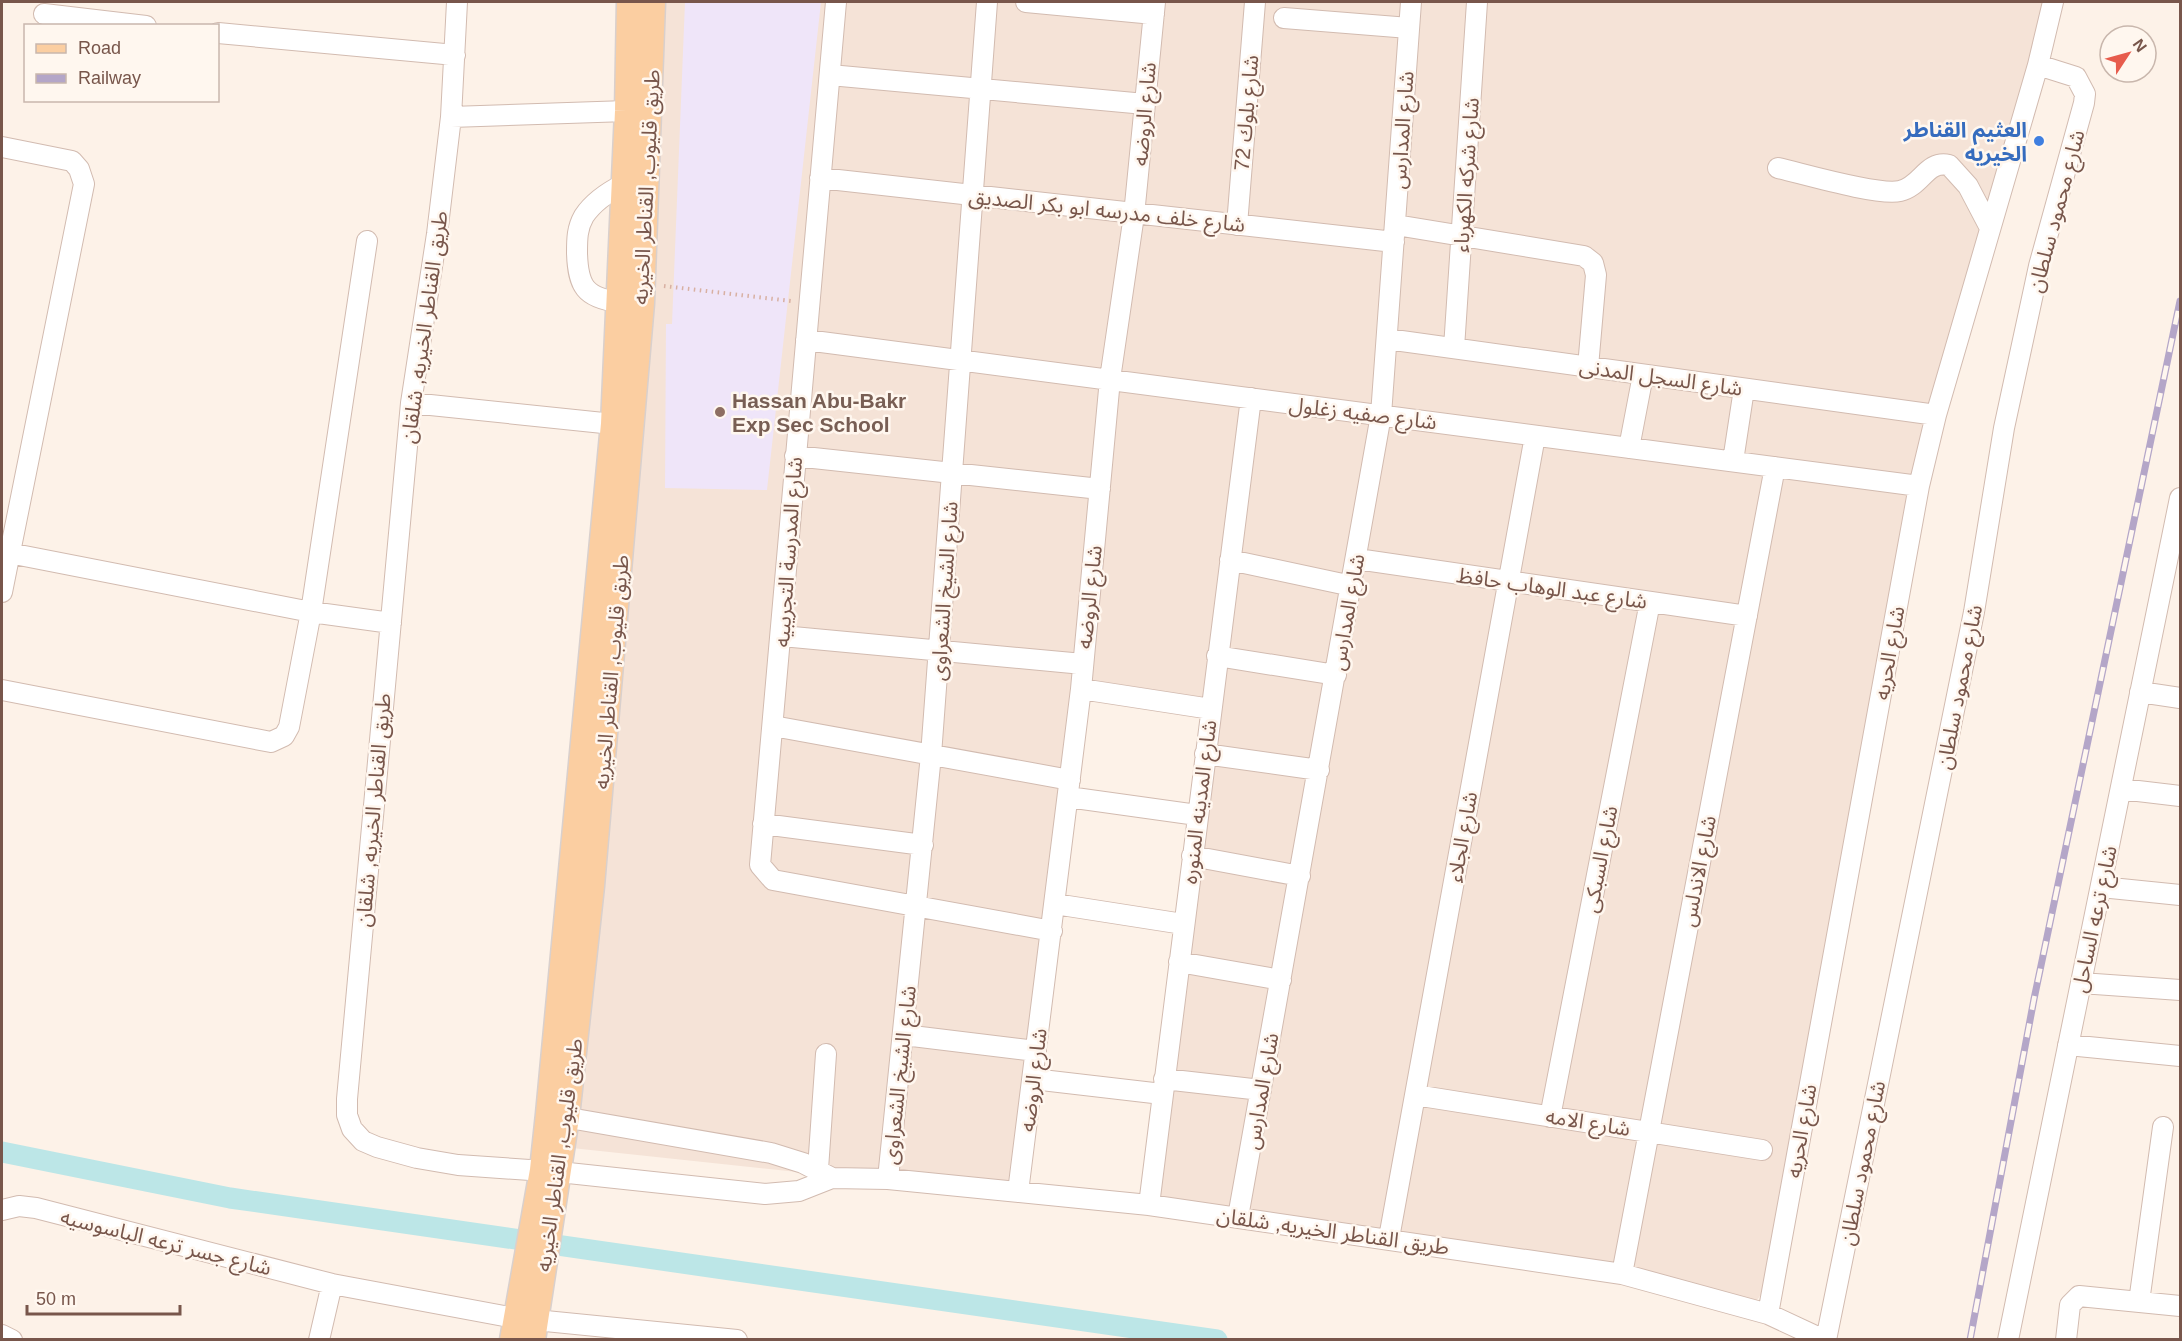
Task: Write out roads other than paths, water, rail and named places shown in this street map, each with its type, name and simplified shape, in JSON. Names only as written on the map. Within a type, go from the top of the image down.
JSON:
[{"type":"main road","name":"طريق قليوب, القناطر الخيريه","points":[[524,1329],[592,886],[635,296],[639,111],[629,2]]},
{"type":"main road","name":"طريق قليوب, القناطر الخيريه","points":[[558,1116],[613,424],[635,296],[624,184],[639,111],[653,2]]},
{"type":"street","name":"طريق القناطر الخيريه, شلقان","points":[[457,2],[451,117],[437,234],[411,403],[347,1114],[357,1135],[377,1148],[548,1183],[765,1194],[799,1191],[825,1174]]},
{"type":"street","name":"شارع المدرسة التجريبيه","points":[[836,2],[795,456],[782,636],[760,865],[772,880],[1052,930]]},
{"type":"street","name":"شارع الشيخ الشعراوى","points":[[888,1179],[917,907],[940,651],[987,2]]},
{"type":"street","points":[[1026,2],[1154,8]]},
{"type":"street","name":"شارع بلوك 72","points":[[1237,225],[1255,2]]},
{"type":"street","name":"شارع المدارس","points":[[1238,1217],[1381,415],[1411,2]]},
{"type":"street","name":"شارع شركه الكهرباء","points":[[1454,348],[1477,2]]},
{"type":"street","name":"شارع الحريه","points":[[1768,1314],[1919,486],[1936,415],[2038,65],[2053,2]]},
{"type":"street","name":"شارع الروضه","points":[[1018,1192],[1081,689],[1110,379],[1134,215],[1154,8]]},
{"type":"street","points":[[44,15],[127,24]]},
{"type":"street","points":[[1284,18],[1409,28]]},
{"type":"street","points":[[219,33],[455,55]]},
{"type":"street","name":"شارع محمود سلطان","points":[[1825,1340],[1974,612],[2004,428],[2039,266],[2084,103],[2085,94],[2076,77],[2038,65]]},
{"type":"street","points":[[830,75],[1145,104]]},
{"type":"street","points":[[451,117],[639,111]]},
{"type":"street","points":[[2,147],[72,161],[79,169],[84,184],[2,592]]},
{"type":"street","points":[[1778,168],[1892,192],[1915,185],[1929,167],[1936,164],[1950,165],[1968,186],[1990,228]]},
{"type":"street","name":"شارع خلف مدرسه ابو بكر الصديق","points":[[820,178],[1237,225],[1461,236],[1584,256],[1593,263],[1596,286],[1588,367]]},
{"type":"street","points":[[624,184],[594,203],[584,217],[577,232],[578,274],[584,288],[595,298],[635,296]]},
{"type":"street","points":[[2,690],[276,741],[284,736],[289,727],[311,612],[367,241]]},
{"type":"street","name":"شارع السجل المدنى","points":[[1387,339],[1936,415]]},
{"type":"street","name":"شارع صفيه زغلول","points":[[806,340],[1919,486]]},
{"type":"street","points":[[1629,448],[1643,375]]},
{"type":"street","points":[[1732,461],[1744,389]]},
{"type":"street","name":"شارع المدينه المنوره","points":[[1149,1205],[1251,398]]},
{"type":"street","points":[[411,403],[613,424]]},
{"type":"street","name":"شارع الجلاء","points":[[1389,1238],[1535,436]]},
{"type":"street","points":[[795,456],[1100,489]]},
{"type":"street","name":"شارع الاندلس","points":[[1622,1274],[1775,467]]},
{"type":"street","name":"شارع ترعه الساحل","points":[[2008,1340],[2140,693],[2173,572],[2181,498]]},
{"type":"street","points":[[9,553],[311,612],[391,623]]},
{"type":"street","name":"شارع عبد الوهاب حافظ","points":[[1357,559],[1746,616]]},
{"type":"street","points":[[1230,560],[1352,586]]},
{"type":"street","name":"شارع السبكى","points":[[1550,1116],[1650,602]]},
{"type":"street","points":[[782,636],[1083,664]]},
{"type":"street","points":[[1218,656],[1336,675]]},
{"type":"street","points":[[1081,689],[1211,709]]},
{"type":"street","points":[[2140,693],[2181,698]]},
{"type":"street","points":[[772,726],[931,755],[1069,788],[1197,815]]},
{"type":"street","points":[[1205,754],[1319,770]]},
{"type":"street","points":[[2121,789],[2181,796]]},
{"type":"street","points":[[763,824],[923,845]]},
{"type":"street","points":[[1192,856],[1300,876]]},
{"type":"street","points":[[2101,887],[2181,896]]},
{"type":"street","points":[[1055,904],[1183,924]]},
{"type":"street","points":[[1179,962],[1281,981]]},
{"type":"street","points":[[2081,983],[2181,990]]},
{"type":"street","points":[[904,1035],[1036,1052]]},
{"type":"street","points":[[2068,1045],[2181,1056]]},
{"type":"street","points":[[825,1174],[826,1054]]},
{"type":"street","points":[[1033,1079],[1261,1090]]},
{"type":"street","name":"شارع الامه","points":[[1415,1095],[1762,1150]]},
{"type":"street","name":"طريق القناطر الخيريه, شلقان","points":[[558,1116],[771,1153],[825,1174],[1149,1205],[1389,1238],[1622,1274],[1768,1314],[1825,1340]]},
{"type":"street","points":[[2139,1302],[2163,1127]]},
{"type":"street","name":"شارع جسر ترعه الباسوسيه","points":[[2,1210],[19,1206],[36,1209],[332,1284]]},
{"type":"street","points":[[319,1340],[332,1284],[524,1329],[737,1340]]},
{"type":"street","points":[[2066,1340],[2070,1305],[2079,1296],[2181,1306]]},
{"type":"street","points":[[2,1335],[12,1340]]},
{"type":"waterway","points":[[2,1152],[230,1198],[1217,1340]]},
{"type":"railway","points":[[1970,1340],[2034,999],[2180,301]]},
{"type":"place","name":"العثيم القناطر الخيريه","points":[[2039,141]]},
{"type":"place","name":"Hassan Abu-Bakr Exp Sec School","points":[[720,412]]}]
